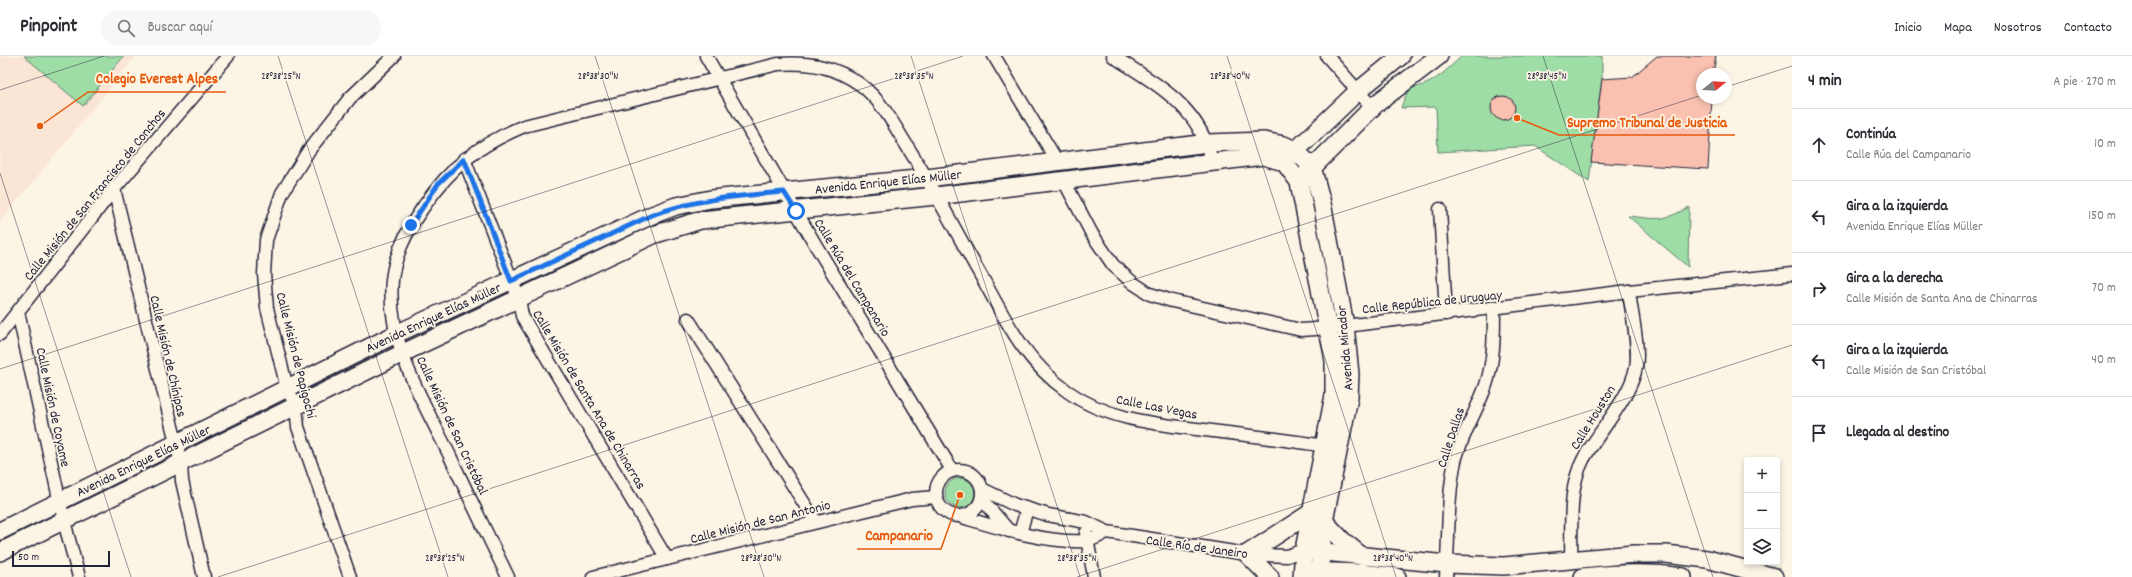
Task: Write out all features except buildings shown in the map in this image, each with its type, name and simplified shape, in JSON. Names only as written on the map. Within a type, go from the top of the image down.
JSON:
[{"type":"main road","points":[[1312,167],[1290,156],[1358,91],[1400,56]]},
{"type":"main road","points":[[1299,182],[1372,107],[1439,56]]},
{"type":"main road","name":"Avenida Enrique Elías Müller","points":[[0,531],[396,334],[652,215],[676,206],[711,199],[927,178],[1208,143],[1264,141],[1284,145],[1290,156],[1263,156],[936,196],[701,220],[679,226],[653,235],[403,353],[0,552]]},
{"type":"main road","name":"Avenida Mirador","points":[[1290,156],[1299,182],[1350,374],[1349,398],[1332,447],[1318,516],[1313,551],[1302,574]]},
{"type":"main road","name":"Avenida Mirador","points":[[1312,167],[1322,203],[1337,327]]},
{"type":"main road","points":[[1270,577],[1247,554],[1318,516],[1342,540],[1359,569]]},
{"type":"main road","name":"Avenida Mirador","points":[[1313,551],[1319,575]]},
{"type":"main road","name":"Calle Río de Janeiro","points":[[1313,551],[1359,569],[1397,577]]},
{"type":"main road","name":"Calle Río de Janeiro","points":[[1302,574],[1319,575],[1359,569],[1492,571],[1571,559],[1666,554],[1707,559],[1774,577]]},
{"type":"main road","points":[[1583,577],[1663,574],[1683,577]]},
{"type":"street","name":"Calle Misión de San Francisco de Conchos","points":[[0,334],[114,189],[228,56]]},
{"type":"street","name":"Calle Misión de Papigochi","points":[[350,577],[298,427],[296,406],[287,388],[267,308],[264,274],[266,240],[282,193],[310,150],[350,98],[394,56]]},
{"type":"street","name":"Calle Rúa del Campanario","points":[[706,56],[784,192],[952,470]]},
{"type":"street","points":[[1113,56],[1162,88],[1187,109],[1208,143],[1212,162]]},
{"type":"street","points":[[1327,56],[1372,107]]},
{"type":"street","points":[[999,58],[1057,161]]},
{"type":"street","name":"Calle Misión de San Cristóbal","points":[[508,577],[411,377],[396,334],[392,280],[399,250],[411,225],[438,184],[464,159],[494,139],[524,126],[778,64],[802,62],[824,66],[842,73],[862,86],[882,106],[927,178],[936,196]]},
{"type":"street","name":"Calle Misión de Santa Ana de Chinarras","points":[[464,159],[519,299],[522,316],[667,559]]},
{"type":"street","name":"Calle República de Uruguay","points":[[1064,181],[1092,234],[1113,265],[1133,283],[1150,294],[1172,301],[1301,330],[1494,309],[1629,291],[1792,274]]},
{"type":"street","name":"Calle Misión de Chínipas","points":[[114,189],[175,444],[181,463],[182,481],[204,577]]},
{"type":"street","name":"Calle Las Vegas","points":[[936,196],[1019,344],[1043,372],[1068,392],[1092,406],[1118,416],[1156,424],[1332,447]]},
{"type":"street","points":[[1440,209],[1446,314]]},
{"type":"street","name":"Calle Houston","points":[[1571,559],[1572,512],[1575,485],[1583,461],[1622,398],[1633,378],[1636,367],[1629,291]]},
{"type":"street","name":"Calle Dallas","points":[[1446,570],[1450,507],[1455,462],[1467,425],[1486,386],[1492,357],[1494,309]]},
{"type":"street","name":"Calle Misión de Coyame","points":[[18,312],[64,521],[79,577]]},
{"type":"street","points":[[688,319],[816,522]]},
{"type":"street","points":[[1015,532],[990,509],[975,476],[968,471],[952,470],[946,473],[937,483],[936,497],[942,510],[948,514],[1015,532],[1086,541],[1107,532]]},
{"type":"street","points":[[962,517],[976,510],[982,493]]},
{"type":"street","name":"Calle Río de Janeiro","points":[[982,493],[1027,509],[1086,522],[1107,532],[1247,554],[1287,556],[1313,551]]},
{"type":"street","name":"Calle Misión de San Antonio","points":[[593,577],[912,499],[936,497]]},
{"type":"street","points":[[1015,532],[1027,509]]},
{"type":"street","points":[[1086,522],[1086,541],[1094,577]]},
{"type":"street","points":[[1287,556],[1302,574]]},
{"type":"street","points":[[1608,556],[1608,576]]},
{"type":"shaded area","points":[[0,56],[136,56],[0,222]]},
{"type":"green space","points":[[24,56],[124,56],[83,106]]},
{"type":"green space","points":[[1462,56],[1602,56],[1602,79],[1589,182],[1535,146],[1438,152],[1436,107],[1401,108],[1407,93],[1414,88],[1435,79]]},
{"type":"green space","points":[[1689,207],[1688,267],[1628,216],[1660,218],[1673,215]]},
{"type":"green space","points":[[960,478],[970,483],[975,493],[970,503],[960,508],[950,503],[945,493],[950,483]]},
{"type":"place","name":"Supremo Tribunal de Justicia","points":[[1517,118]]},
{"type":"place","name":"Colegio Everest Alpes","points":[[40,126]]},
{"type":"place","name":"Campanario","points":[[960,495]]},
{"type":"route","points":[[411,225],[438,184],[464,159],[511,281],[652,215],[676,206],[711,199],[784,192],[796,211]]}]
